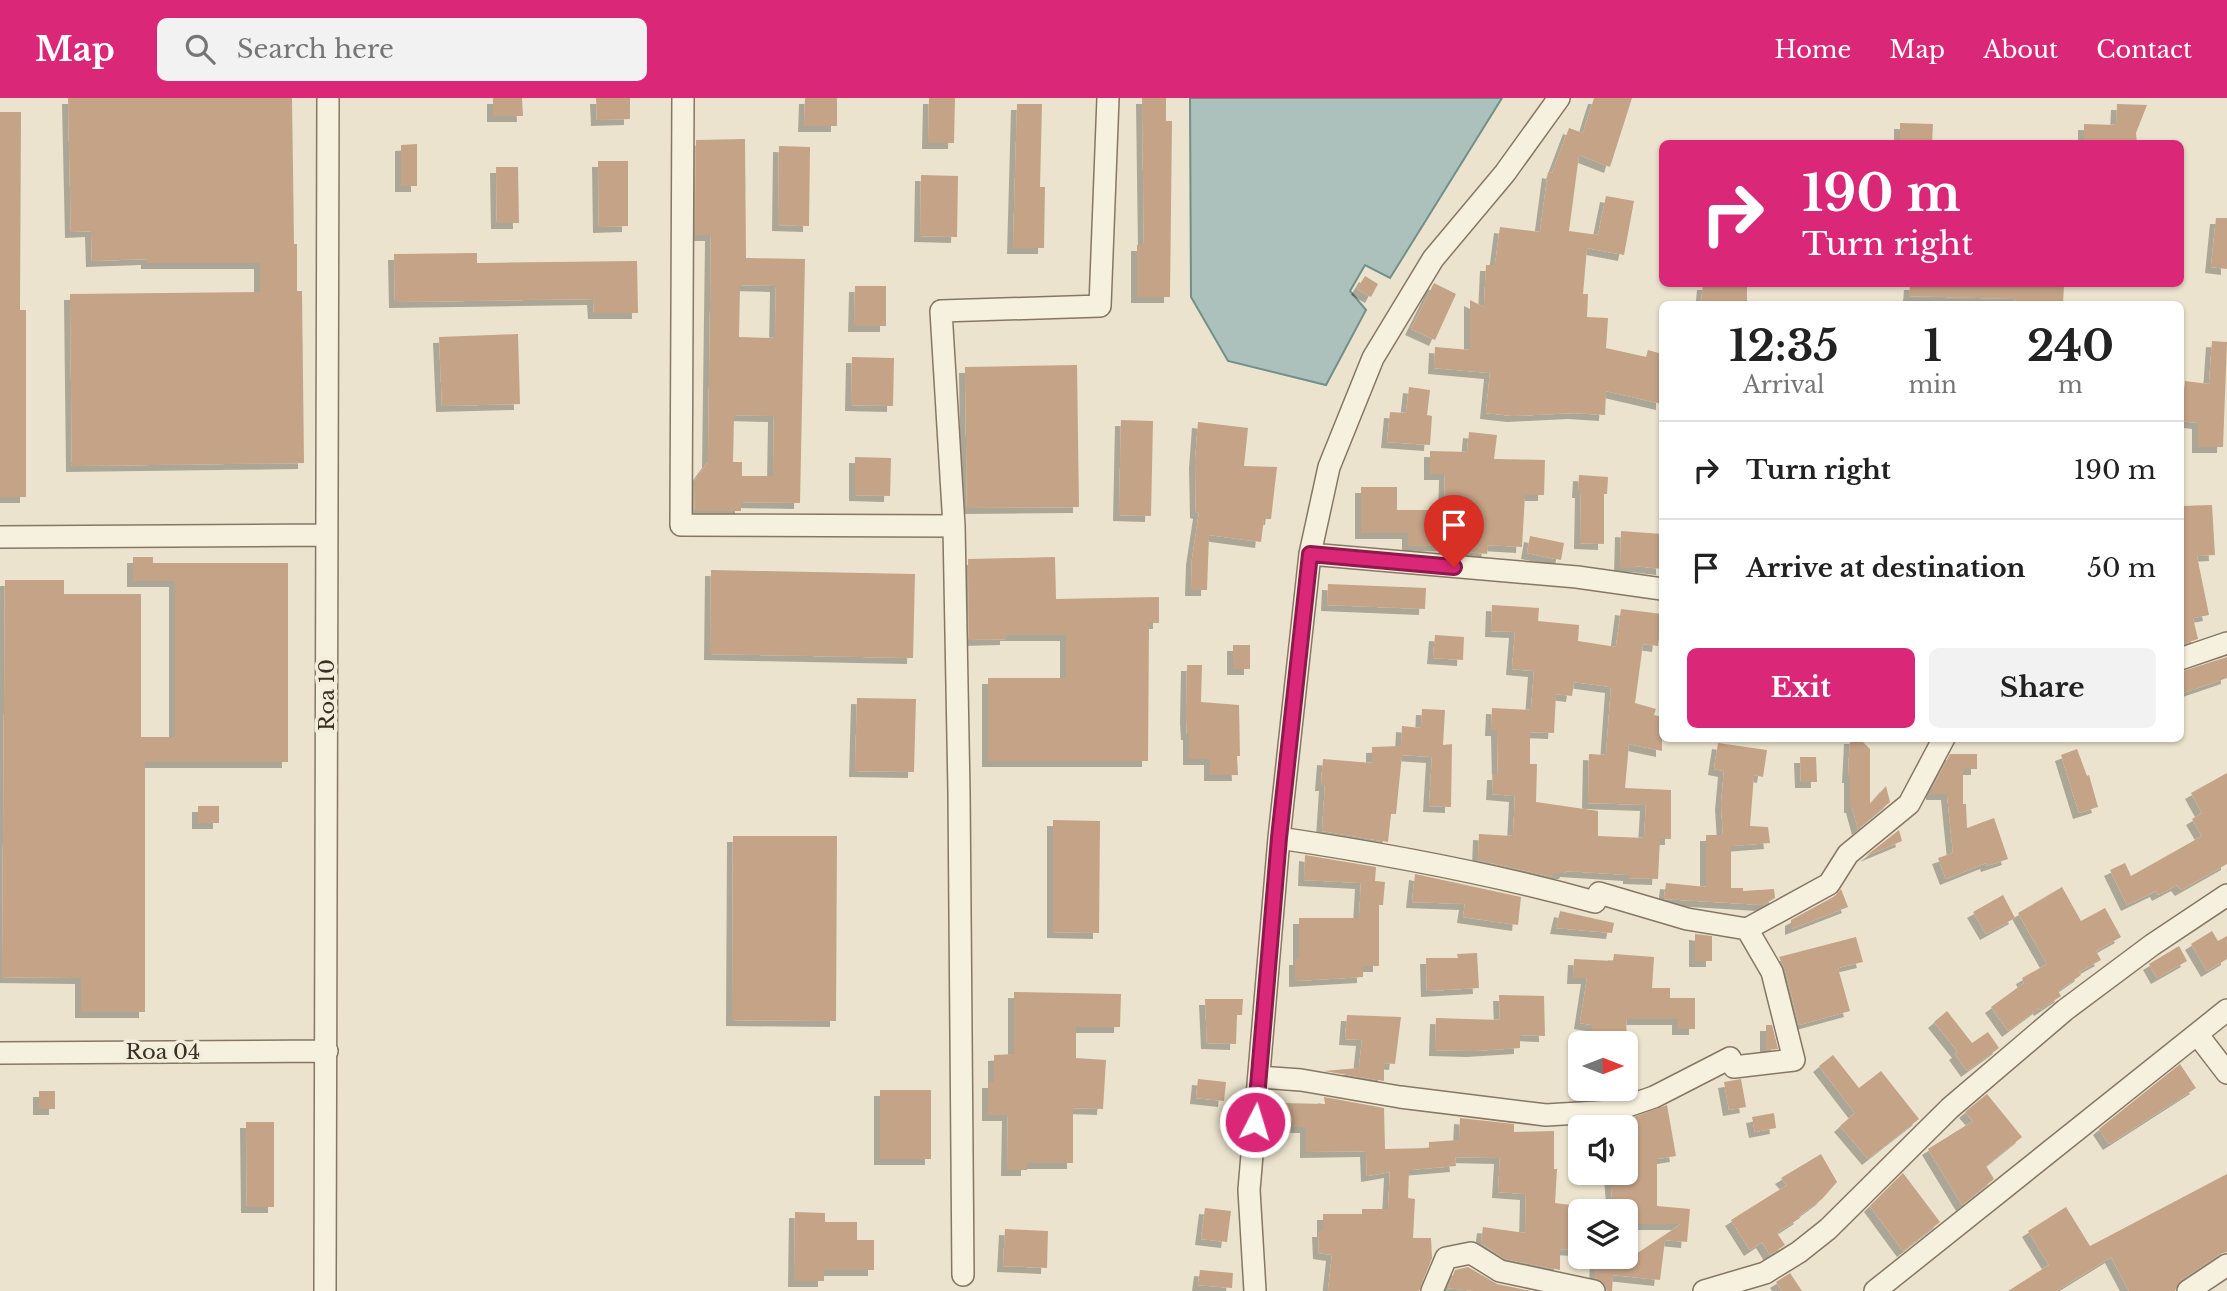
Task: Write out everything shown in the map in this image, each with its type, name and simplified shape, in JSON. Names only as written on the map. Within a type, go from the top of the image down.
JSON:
[{"type":"street","name":"Roa 10","points":[[325,1291],[328,98]]},
{"type":"street","points":[[683,98],[681,525],[954,526]]},
{"type":"street","points":[[963,1275],[954,526],[941,311],[1100,306],[1108,98]]},
{"type":"street","points":[[1255,1291],[1249,1190],[1279,838],[1310,554],[1329,467],[1373,358],[1433,260],[1505,173],[1559,98]]},
{"type":"street","points":[[0,537],[327,535]]},
{"type":"street","points":[[1310,554],[1577,577],[1659,590]]},
{"type":"street","points":[[2184,658],[2227,643]]},
{"type":"street","points":[[1279,838],[1384,853],[1486,874],[1595,902],[1599,894],[1686,919],[1746,929],[1829,884],[1848,854],[1909,804],[1942,742]]},
{"type":"street","points":[[1704,1291],[1765,1273],[1799,1252],[1828,1229],[1950,1108],[2065,1010],[2152,945],[2227,895]]},
{"type":"street","points":[[1259,1077],[1301,1080],[1400,1097],[1546,1115],[1613,1111],[1654,1097],[1730,1058],[1734,1067],[1794,1060],[1772,972],[1746,929]]},
{"type":"street","points":[[1875,1291],[2227,1010]]},
{"type":"street","points":[[2197,1034],[2227,1073]]},
{"type":"street","name":"Roa 04","points":[[0,1053],[327,1051]]},
{"type":"street","points":[[1433,1291],[1446,1258],[1471,1253],[1500,1271],[1594,1291]]},
{"type":"street","points":[[2188,1291],[2227,1265]]},
{"type":"water","points":[[1190,98],[1502,98],[1390,278],[1365,265],[1350,291],[1366,310],[1326,385],[1228,361],[1191,297]]},
{"type":"building","points":[[68,98],[292,98],[294,244],[297,244],[297,291],[302,291],[304,463],[72,466],[70,294],[260,292],[260,263],[147,263],[147,259],[92,261],[91,231],[71,232]]},
{"type":"building","points":[[493,98],[522,98],[523,116],[493,116]]},
{"type":"building","points":[[596,98],[630,98],[630,119],[597,120]]},
{"type":"building","points":[[805,98],[837,98],[837,126],[804,126]]},
{"type":"building","points":[[929,98],[955,98],[954,143],[928,143]]},
{"type":"building","points":[[1142,98],[1166,98],[1166,121],[1172,121],[1170,297],[1137,297],[1137,245],[1144,245]]},
{"type":"building","points":[[1594,98],[1632,98],[1610,167],[1579,155],[1569,231],[1598,235],[1606,196],[1634,201],[1624,255],[1587,248],[1583,294],[1588,294],[1587,317],[1608,318],[1606,348],[1646,357],[1648,350],[1659,353],[1659,403],[1606,391],[1605,415],[1574,413],[1513,416],[1486,413],[1490,373],[1434,368],[1435,347],[1470,350],[1470,300],[1484,307],[1486,265],[1495,265],[1500,227],[1540,232],[1548,172],[1552,173],[1569,128],[1583,133]]},
{"type":"building","points":[[1017,104],[1042,104],[1040,187],[1045,187],[1044,248],[1013,248]]},
{"type":"building","points":[[2117,104],[2147,105],[2136,133],[2137,140],[2084,140],[2084,124],[2116,125]]},
{"type":"building","points":[[0,112],[21,112],[20,310],[26,310],[26,497],[0,497]]},
{"type":"building","points":[[1900,123],[1933,124],[1932,140],[1900,140]]},
{"type":"building","points":[[745,139],[746,258],[805,259],[800,503],[741,502],[741,511],[695,511],[694,481],[708,462],[711,235],[695,235],[696,140]],"holes":[[[740,285],[776,286],[775,338],[739,337]],[[734,415],[774,416],[773,476],[742,476],[742,462],[733,462]]]},
{"type":"building","points":[[417,144],[417,186],[401,186],[401,145]]},
{"type":"building","points":[[779,146],[810,147],[809,226],[778,225]]},
{"type":"building","points":[[598,161],[628,161],[628,226],[599,227]]},
{"type":"building","points":[[496,167],[518,167],[519,223],[497,223]]},
{"type":"building","points":[[921,175],[958,176],[957,237],[920,236]]},
{"type":"building","points":[[2216,218],[2227,218],[2227,269],[2211,267]]},
{"type":"building","points":[[477,253],[477,263],[637,261],[638,313],[594,313],[593,299],[395,302],[394,254]]},
{"type":"building","points":[[1365,276],[1378,284],[1371,297],[1357,289]]},
{"type":"building","points":[[1434,283],[1456,294],[1435,340],[1411,329]]},
{"type":"building","points":[[855,286],[886,286],[886,326],[854,326]]},
{"type":"building","points":[[1703,287],[1747,287],[1747,301],[1701,301]]},
{"type":"building","points":[[1910,287],[2064,287],[2063,301],[1909,296]]},
{"type":"building","points":[[518,334],[520,404],[442,406],[439,337]]},
{"type":"building","points":[[2212,341],[2227,342],[2223,447],[2198,447],[2198,423],[2184,421],[2185,381],[2209,384]]},
{"type":"building","points":[[852,357],[894,358],[893,406],[851,405]]},
{"type":"building","points":[[1077,365],[1079,507],[967,508],[965,367]]},
{"type":"building","points":[[1409,387],[1430,390],[1427,415],[1432,416],[1430,445],[1387,442],[1390,412],[1406,413]]},
{"type":"building","points":[[1121,420],[1153,421],[1151,516],[1119,515]]},
{"type":"building","points":[[1198,422],[1248,428],[1244,466],[1277,467],[1271,519],[1264,519],[1261,542],[1209,535],[1207,590],[1191,590],[1192,559],[1199,513],[1196,512],[1195,462]]},
{"type":"building","points":[[1469,432],[1497,435],[1494,459],[1545,460],[1544,495],[1525,495],[1522,547],[1488,545],[1487,554],[1460,551],[1460,545],[1408,546],[1408,533],[1361,533],[1361,487],[1397,487],[1397,510],[1444,510],[1445,474],[1430,474],[1430,451],[1467,452]]},
{"type":"building","points":[[855,457],[891,458],[890,496],[855,495]]},
{"type":"building","points":[[1579,475],[1608,477],[1607,494],[1604,494],[1604,544],[1580,543]]},
{"type":"building","points":[[2212,505],[2215,555],[2197,556],[2209,615],[2193,618],[2198,639],[2184,644],[2184,506]]},
{"type":"building","points":[[1621,531],[1659,534],[1659,569],[1636,566],[1620,568]]},
{"type":"building","points":[[1530,536],[1564,543],[1561,560],[1527,553]]},
{"type":"building","points":[[133,557],[153,557],[153,563],[288,563],[288,762],[145,762],[145,1012],[81,1012],[81,978],[2,977],[5,580],[64,580],[64,594],[141,594],[141,737],[175,737],[175,581],[133,581]]},
{"type":"building","points":[[1055,557],[1056,599],[1159,597],[1159,623],[1149,623],[1148,761],[988,761],[988,678],[1066,678],[1066,635],[1006,635],[1006,639],[969,640],[968,559]]},
{"type":"building","points":[[711,570],[915,574],[913,658],[710,654]]},
{"type":"building","points":[[1328,584],[1426,588],[1425,609],[1327,605]]},
{"type":"building","points":[[1492,605],[1539,608],[1538,621],[1579,625],[1578,641],[1616,647],[1621,609],[1659,614],[1658,646],[1643,644],[1635,703],[1656,709],[1654,715],[1659,716],[1659,742],[1662,742],[1662,751],[1629,744],[1625,788],[1671,790],[1671,839],[1660,839],[1658,879],[1566,871],[1553,873],[1553,877],[1478,860],[1479,834],[1513,836],[1515,796],[1492,794],[1493,774],[1498,774],[1497,730],[1491,730],[1492,708],[1531,710],[1534,671],[1512,669],[1515,632],[1491,631]],"holes":[[[1574,682],[1611,687],[1606,755],[1589,754],[1588,803],[1646,805],[1644,838],[1598,836],[1598,811],[1536,802],[1537,764],[1530,764],[1530,732],[1554,733],[1556,694],[1572,696]]]},
{"type":"building","points":[[1435,635],[1464,637],[1463,660],[1433,658]]},
{"type":"building","points":[[1233,645],[1250,645],[1250,669],[1233,669]]},
{"type":"building","points":[[2227,657],[2227,678],[2184,693],[2184,671]]},
{"type":"building","points":[[1187,665],[1202,665],[1201,702],[1239,705],[1238,775],[1210,775],[1210,759],[1189,759],[1186,717]]},
{"type":"building","points":[[857,698],[916,699],[914,772],[855,771]]},
{"type":"building","points":[[1422,709],[1445,710],[1443,745],[1452,744],[1451,807],[1429,806],[1432,757],[1402,755],[1396,814],[1391,814],[1388,842],[1322,831],[1325,785],[1321,785],[1323,759],[1372,763],[1372,747],[1401,746],[1402,726],[1421,728]]},
{"type":"building","points":[[1850,742],[1863,742],[1870,749],[1870,804],[1886,786],[1890,802],[1858,829],[1850,807]]},
{"type":"building","points":[[1718,743],[1767,750],[1763,777],[1754,775],[1750,826],[1768,827],[1770,843],[1731,846],[1731,888],[1743,888],[1743,891],[1774,889],[1775,898],[1763,905],[1664,899],[1666,883],[1706,887],[1706,835],[1723,835],[1721,804],[1724,771],[1714,769]]},
{"type":"building","points":[[2077,749],[2087,776],[2089,775],[2098,807],[2079,813],[2061,755]]},
{"type":"building","points":[[1950,754],[1977,754],[1977,769],[1963,769],[1963,804],[1966,804],[1967,828],[1994,818],[2008,859],[1987,866],[1986,863],[1946,879],[1938,858],[1953,853],[1947,794],[1932,794],[1932,789]]},
{"type":"building","points":[[1800,757],[1816,757],[1817,782],[1801,782]]},
{"type":"building","points":[[2227,773],[2227,864],[2181,890],[2177,885],[2158,895],[2156,891],[2127,905],[2110,870],[2125,863],[2131,876],[2202,836],[2192,819],[2202,813],[2191,793]]},
{"type":"building","points":[[198,806],[219,806],[219,823],[198,823]]},
{"type":"building","points":[[1053,820],[1100,821],[1099,933],[1053,932]]},
{"type":"building","points":[[1899,830],[1902,841],[1866,856]]},
{"type":"building","points":[[733,836],[837,836],[836,1021],[732,1020]]},
{"type":"building","points":[[1305,855],[1376,867],[1375,881],[1385,882],[1383,905],[1379,905],[1379,966],[1363,966],[1363,977],[1295,981],[1295,959],[1299,959],[1299,918],[1359,918],[1361,883],[1304,880]]},
{"type":"building","points":[[1415,874],[1521,897],[1518,925],[1463,917],[1465,904],[1412,902]]},
{"type":"building","points":[[2062,887],[2081,921],[2105,908],[2121,937],[2096,951],[2101,960],[2079,972],[2081,975],[2058,991],[2061,996],[2040,1010],[2039,1008],[2008,1031],[1991,1007],[2024,983],[2022,978],[2047,964],[2018,913]]},
{"type":"building","points":[[1841,889],[1848,907],[1791,929],[1791,920],[1835,896]]},
{"type":"building","points":[[2003,895],[2015,918],[1986,934],[1973,912]]},
{"type":"building","points":[[1560,911],[1614,923],[1612,933],[1556,928]]},
{"type":"building","points":[[2212,931],[2218,941],[2227,936],[2227,959],[2207,971],[2191,944]]},
{"type":"building","points":[[1695,934],[1712,936],[1712,961],[1695,961]]},
{"type":"building","points":[[1856,937],[1863,962],[1838,968],[1850,1011],[1799,1025],[1785,969],[1779,957]]},
{"type":"building","points":[[2179,946],[2187,961],[2157,978],[2149,964]]},
{"type":"building","points":[[1477,953],[1479,988],[1427,991],[1426,958],[1458,958],[1457,954]]},
{"type":"building","points":[[1614,954],[1654,957],[1652,988],[1670,988],[1670,998],[1695,998],[1695,1029],[1678,1029],[1678,1019],[1626,1019],[1626,1031],[1592,1031],[1592,1025],[1580,1023],[1587,978],[1573,978],[1574,959],[1613,961]]},
{"type":"building","points":[[1014,992],[1121,994],[1120,1027],[1076,1027],[1076,1058],[1106,1060],[1103,1109],[1073,1108],[1073,1163],[1027,1163],[1027,1170],[1007,1170],[1008,1115],[988,1115],[988,1082],[994,1082],[994,1055],[1014,1054]]},
{"type":"building","points":[[1499,995],[1544,996],[1545,1036],[1520,1035],[1520,1048],[1435,1050],[1436,1018],[1500,1020]]},
{"type":"building","points":[[1205,999],[1243,999],[1242,1015],[1237,1015],[1236,1044],[1207,1043]]},
{"type":"building","points":[[1947,1011],[1972,1043],[1988,1032],[1999,1048],[1967,1071],[1955,1054],[1958,1052],[1934,1022]]},
{"type":"building","points":[[1347,1015],[1401,1017],[1395,1064],[1384,1063],[1384,1081],[1324,1071],[1359,1068],[1362,1040],[1345,1039]]},
{"type":"building","points":[[1766,1025],[1772,1025],[1778,1049],[1766,1050]]},
{"type":"building","points":[[1833,1055],[1859,1088],[1881,1071],[1919,1119],[1868,1159],[1840,1126],[1855,1113],[1819,1066]]},
{"type":"building","points":[[2180,1064],[2196,1088],[2109,1144],[2099,1129]]},
{"type":"building","points":[[1198,1079],[1226,1082],[1224,1101],[1196,1098]]},
{"type":"building","points":[[1741,1079],[1746,1107],[1729,1110],[1724,1082]]},
{"type":"building","points":[[880,1090],[931,1090],[931,1159],[880,1159]]},
{"type":"building","points":[[39,1091],[55,1091],[55,1109],[39,1109]]},
{"type":"building","points":[[1987,1094],[2022,1137],[1986,1166],[1994,1179],[1962,1205],[1928,1149],[1973,1121],[1965,1112]]},
{"type":"building","points":[[1324,1097],[1384,1108],[1385,1149],[1429,1148],[1429,1142],[1459,1140],[1460,1118],[1514,1124],[1514,1132],[1554,1131],[1554,1169],[1557,1169],[1555,1203],[1568,1205],[1568,1249],[1560,1249],[1560,1270],[1505,1259],[1481,1243],[1483,1227],[1525,1233],[1526,1194],[1498,1192],[1500,1158],[1455,1157],[1456,1166],[1409,1170],[1408,1198],[1415,1199],[1413,1238],[1431,1238],[1432,1258],[1419,1291],[1328,1291],[1332,1255],[1319,1253],[1318,1231],[1323,1231],[1323,1214],[1362,1214],[1362,1209],[1388,1209],[1390,1172],[1367,1176],[1366,1151],[1306,1152],[1306,1127],[1283,1127],[1284,1103],[1325,1104]]},
{"type":"building","points":[[1667,1105],[1676,1156],[1657,1159],[1657,1206],[1690,1209],[1687,1242],[1665,1240],[1660,1280],[1613,1275],[1612,1291],[1607,1291],[1603,1282],[1595,1278],[1595,1269],[1638,1269],[1638,1253],[1681,1224],[1638,1224],[1638,1199],[1612,1199],[1611,1185],[1638,1185],[1638,1115]]},
{"type":"building","points":[[1774,1113],[1776,1128],[1755,1132],[1752,1117]]},
{"type":"building","points":[[246,1122],[274,1122],[274,1207],[247,1207]]},
{"type":"building","points":[[1821,1154],[1837,1182],[1822,1199],[1799,1216],[1800,1218],[1777,1233],[1785,1245],[1770,1255],[1762,1242],[1750,1250],[1731,1220],[1787,1185],[1781,1178]]},
{"type":"building","points":[[1903,1173],[1940,1222],[1903,1251],[1870,1206]]},
{"type":"building","points":[[2227,1174],[2227,1252],[2181,1280],[2175,1291],[2129,1291],[2111,1257],[2056,1291],[2008,1291],[2049,1265],[2028,1231],[2066,1207],[2090,1246]]},
{"type":"building","points":[[1205,1208],[1231,1211],[1227,1242],[1201,1239]]},
{"type":"building","points":[[795,1212],[825,1213],[825,1222],[857,1222],[857,1240],[874,1240],[874,1270],[824,1270],[824,1281],[794,1281]]},
{"type":"building","points":[[1005,1229],[1048,1231],[1047,1268],[1003,1266]]},
{"type":"building","points":[[1468,1267],[1497,1284],[1531,1291],[1448,1288],[1455,1270]]},
{"type":"building","points":[[1200,1270],[1233,1273],[1232,1288],[1198,1285]]},
{"type":"building","points":[[1790,1273],[1802,1291],[1782,1291],[1776,1282]]},
{"type":"route","points":[[1255,1122],[1279,838],[1310,554],[1454,567]]}]
